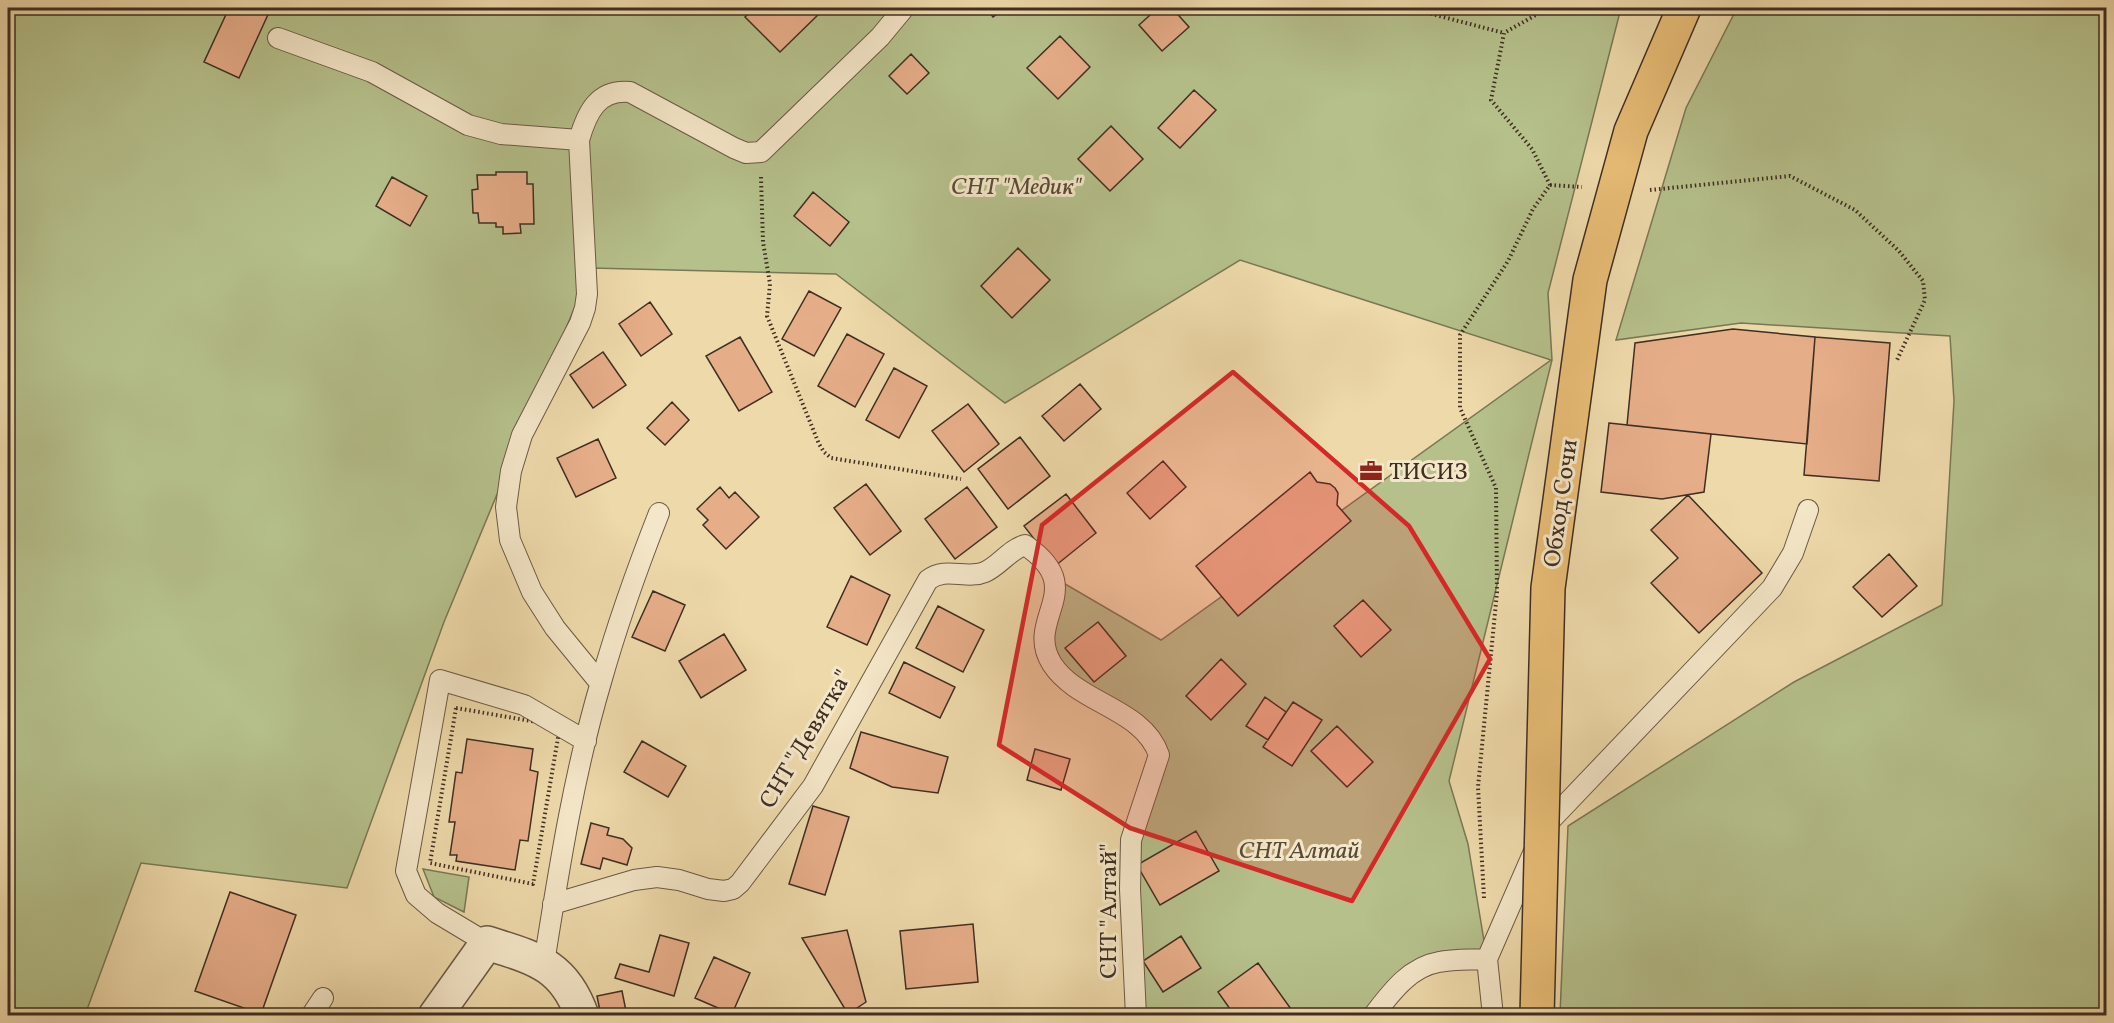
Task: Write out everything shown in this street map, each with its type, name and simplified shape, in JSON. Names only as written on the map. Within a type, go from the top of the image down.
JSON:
[{"type":"highway","name":"Обход Сочи","points":[[1537,1016],[1548,588],[1590,280],[1631,131],[1683,8]]},
{"type":"street","points":[[435,1016],[487,943],[544,963],[558,974],[582,1016]]},
{"type":"lane","points":[[600,683],[555,628],[532,592],[510,540],[506,507],[511,471],[522,435],[580,323],[585,308],[586,272],[579,140],[584,122],[603,96],[617,90],[630,92],[734,148],[746,153],[761,153],[880,37],[904,8]]},
{"type":"lane","points":[[278,38],[372,72],[468,125],[501,134],[579,140]]},
{"type":"lane","points":[[1493,1016],[1487,958],[1545,826],[1772,588],[1793,553],[1808,510]]},
{"type":"lane","points":[[544,963],[573,797],[600,683],[637,568],[659,513]]},
{"type":"lane","name":"СНТ \"Девятка\"","points":[[553,904],[634,880],[657,877],[679,880],[708,889],[724,891],[733,889],[745,877],[813,786],[928,580],[934,575],[943,573],[976,574],[984,572],[1016,548],[1025,545],[1051,568],[1055,578]]},
{"type":"lane","name":"СНТ \"Алтай\"","points":[[1055,578],[1055,593],[1044,635],[1045,648],[1050,661],[1061,677],[1078,691],[1129,719],[1155,745],[1159,755],[1131,840],[1130,889],[1136,1016]]},
{"type":"lane","points":[[487,943],[437,913],[416,895],[406,871],[440,680],[524,705],[586,741]]},
{"type":"lane","points":[[1373,1016],[1400,983],[1417,971],[1437,962],[1487,958]]},
{"type":"lane","points":[[311,1016],[323,998]]},
{"type":"path","points":[[1409,8],[1504,33],[1548,8]]},
{"type":"path","points":[[1504,33],[1491,100],[1532,149],[1550,186]]},
{"type":"path","points":[[761,153],[763,242],[770,284],[767,316],[819,444],[831,458],[961,479]]},
{"type":"path","points":[[1639,189],[1660,189],[1790,176],[1855,210],[1899,251],[1923,281],[1925,300],[1897,360]]},
{"type":"path","points":[[1550,186],[1583,187]]},
{"type":"path","points":[[1484,901],[1478,787],[1497,592],[1496,488],[1460,408],[1460,335],[1508,261],[1533,209],[1550,186]]},
{"type":"path","points":[[456,708],[560,726],[533,884],[430,863],[456,708]]},
{"type":"highlighted area","points":[[1233,372],[1409,526],[1490,659],[1352,901],[1130,828],[999,745],[1042,525]]},
{"type":"green space","points":[[8,8],[1621,8],[1548,293],[1552,360],[1449,781],[1468,844],[1487,959],[1437,962],[1373,1015],[1136,1015],[1130,889],[1159,755],[1050,661],[1055,578],[1161,640],[1551,360],[1240,260],[1005,403],[836,274],[591,268],[444,622],[347,888],[141,863],[85,1015],[8,1015]]},
{"type":"green space","points":[[1737,8],[2106,8],[2106,1015],[1560,1015],[1568,826],[1794,682],[1942,605],[1954,401],[1950,336],[1741,323],[1616,340],[1686,108]]},
{"type":"green space","points":[[423,869],[469,877],[464,912],[434,897]]},
{"type":"building","points":[[229,8],[271,8],[239,78],[204,62]]},
{"type":"building","points":[[755,8],[825,8],[780,52],[745,17]]},
{"type":"building","points":[[986,8],[1005,8],[993,17]]},
{"type":"building","points":[[1158,8],[1172,8],[1189,27],[1162,51],[1139,25]]},
{"type":"building","points":[[1060,36],[1090,67],[1058,99],[1027,68]]},
{"type":"building","points":[[911,54],[929,73],[907,94],[889,76]]},
{"type":"building","points":[[1194,90],[1216,110],[1180,148],[1158,128]]},
{"type":"building","points":[[1111,126],[1143,159],[1110,191],[1078,159]]},
{"type":"building","points":[[496,172],[527,172],[527,184],[533,184],[534,224],[520,224],[521,233],[503,234],[503,227],[496,227],[496,223],[479,223],[478,213],[473,213],[472,190],[478,189],[477,175],[496,175]]},
{"type":"building","points":[[392,177],[427,196],[410,226],[376,206]]},
{"type":"building","points":[[813,192],[849,222],[830,246],[794,216]]},
{"type":"building","points":[[1018,248],[1050,280],[1012,318],[981,286]]},
{"type":"building","points":[[809,291],[841,308],[814,356],[782,339]]},
{"type":"building","points":[[650,302],[672,334],[641,356],[619,324]]},
{"type":"building","points":[[1733,329],[1815,337],[1807,444],[1627,425],[1635,343]]},
{"type":"building","points":[[847,334],[884,354],[855,407],[818,386]]},
{"type":"building","points":[[740,337],[772,392],[739,411],[706,356]]},
{"type":"building","points":[[1815,337],[1890,343],[1879,481],[1804,475]]},
{"type":"building","points":[[603,352],[626,385],[593,408],[570,375]]},
{"type":"building","points":[[894,368],[927,386],[899,438],[866,420]]},
{"type":"building","points":[[1080,384],[1101,409],[1064,441],[1042,416]]},
{"type":"building","points":[[672,402],[689,420],[665,445],[647,428]]},
{"type":"building","points":[[968,404],[999,444],[964,472],[932,431]]},
{"type":"building","points":[[1609,423],[1711,434],[1704,492],[1662,499],[1601,492]]},
{"type":"building","points":[[1020,437],[1050,476],[1008,509],[978,469]]},
{"type":"building","points":[[598,439],[616,478],[576,497],[557,458]]},
{"type":"building","points":[[1163,461],[1186,487],[1150,519],[1127,493]]},
{"type":"building","points":[[1310,472],[1317,482],[1330,484],[1335,488],[1338,493],[1337,505],[1351,521],[1238,616],[1196,566]]},
{"type":"building","points":[[866,484],[901,531],[870,555],[834,508]]},
{"type":"building","points":[[720,487],[729,498],[735,492],[759,517],[726,549],[703,525],[708,520],[697,509]]},
{"type":"building","points":[[967,487],[997,527],[955,559],[925,519]]},
{"type":"building","points":[[1066,494],[1096,533],[1055,566],[1024,526]]},
{"type":"building","points":[[1688,495],[1762,573],[1699,633],[1651,583],[1678,558],[1651,530]]},
{"type":"building","points":[[1889,554],[1917,586],[1882,617],[1853,587]]},
{"type":"building","points":[[851,576],[890,595],[867,645],[827,627]]},
{"type":"building","points":[[653,591],[685,605],[665,651],[632,637]]},
{"type":"building","points":[[1363,600],[1391,630],[1361,657],[1334,626]]},
{"type":"building","points":[[938,606],[984,630],[963,672],[916,648]]},
{"type":"building","points":[[1098,622],[1126,656],[1094,682],[1065,648]]},
{"type":"building","points":[[724,634],[746,670],[701,698],[679,661]]},
{"type":"building","points":[[1221,659],[1246,684],[1211,720],[1186,696]]},
{"type":"building","points":[[904,662],[955,687],[940,718],[889,693]]},
{"type":"building","points":[[1265,697],[1286,712],[1268,740],[1246,726]]},
{"type":"building","points":[[1293,702],[1322,720],[1292,766],[1263,747]]},
{"type":"building","points":[[1337,726],[1373,762],[1347,787],[1311,751]]},
{"type":"building","points":[[861,732],[948,757],[938,793],[892,787],[850,768]]},
{"type":"building","points":[[467,739],[533,749],[530,770],[538,772],[528,841],[520,840],[515,870],[456,861],[457,855],[450,855],[455,822],[449,822],[456,772],[462,773]]},
{"type":"building","points":[[642,741],[686,766],[668,797],[624,772]]},
{"type":"building","points":[[1035,749],[1070,759],[1061,790],[1027,780]]},
{"type":"building","points":[[813,806],[849,817],[825,895],[789,884]]},
{"type":"building","points":[[591,823],[609,828],[607,835],[623,839],[632,848],[627,865],[603,858],[600,869],[581,864]]},
{"type":"building","points":[[1196,831],[1219,871],[1160,905],[1137,865]]},
{"type":"building","points":[[230,892],[296,915],[261,1014],[195,991]]},
{"type":"building","points":[[973,924],[978,982],[906,989],[900,931]]},
{"type":"building","points":[[847,930],[866,1002],[848,1014],[802,938]]},
{"type":"building","points":[[660,935],[689,943],[674,996],[615,978],[620,964],[649,972]]},
{"type":"building","points":[[1181,936],[1201,968],[1163,992],[1143,961]]},
{"type":"building","points":[[714,957],[750,973],[732,1014],[695,998]]},
{"type":"building","points":[[1258,963],[1296,1016],[1235,1016],[1218,992]]},
{"type":"building","points":[[622,991],[627,1016],[601,1016],[597,996]]},
{"type":"place","name":"ТИСИЗ","points":[[1371,471]]},
{"type":"park label","name":"СНТ \"Медик\"","points":[[1016,186]]},
{"type":"park label","name":"СНТ Алтай","points":[[1299,850]]}]
